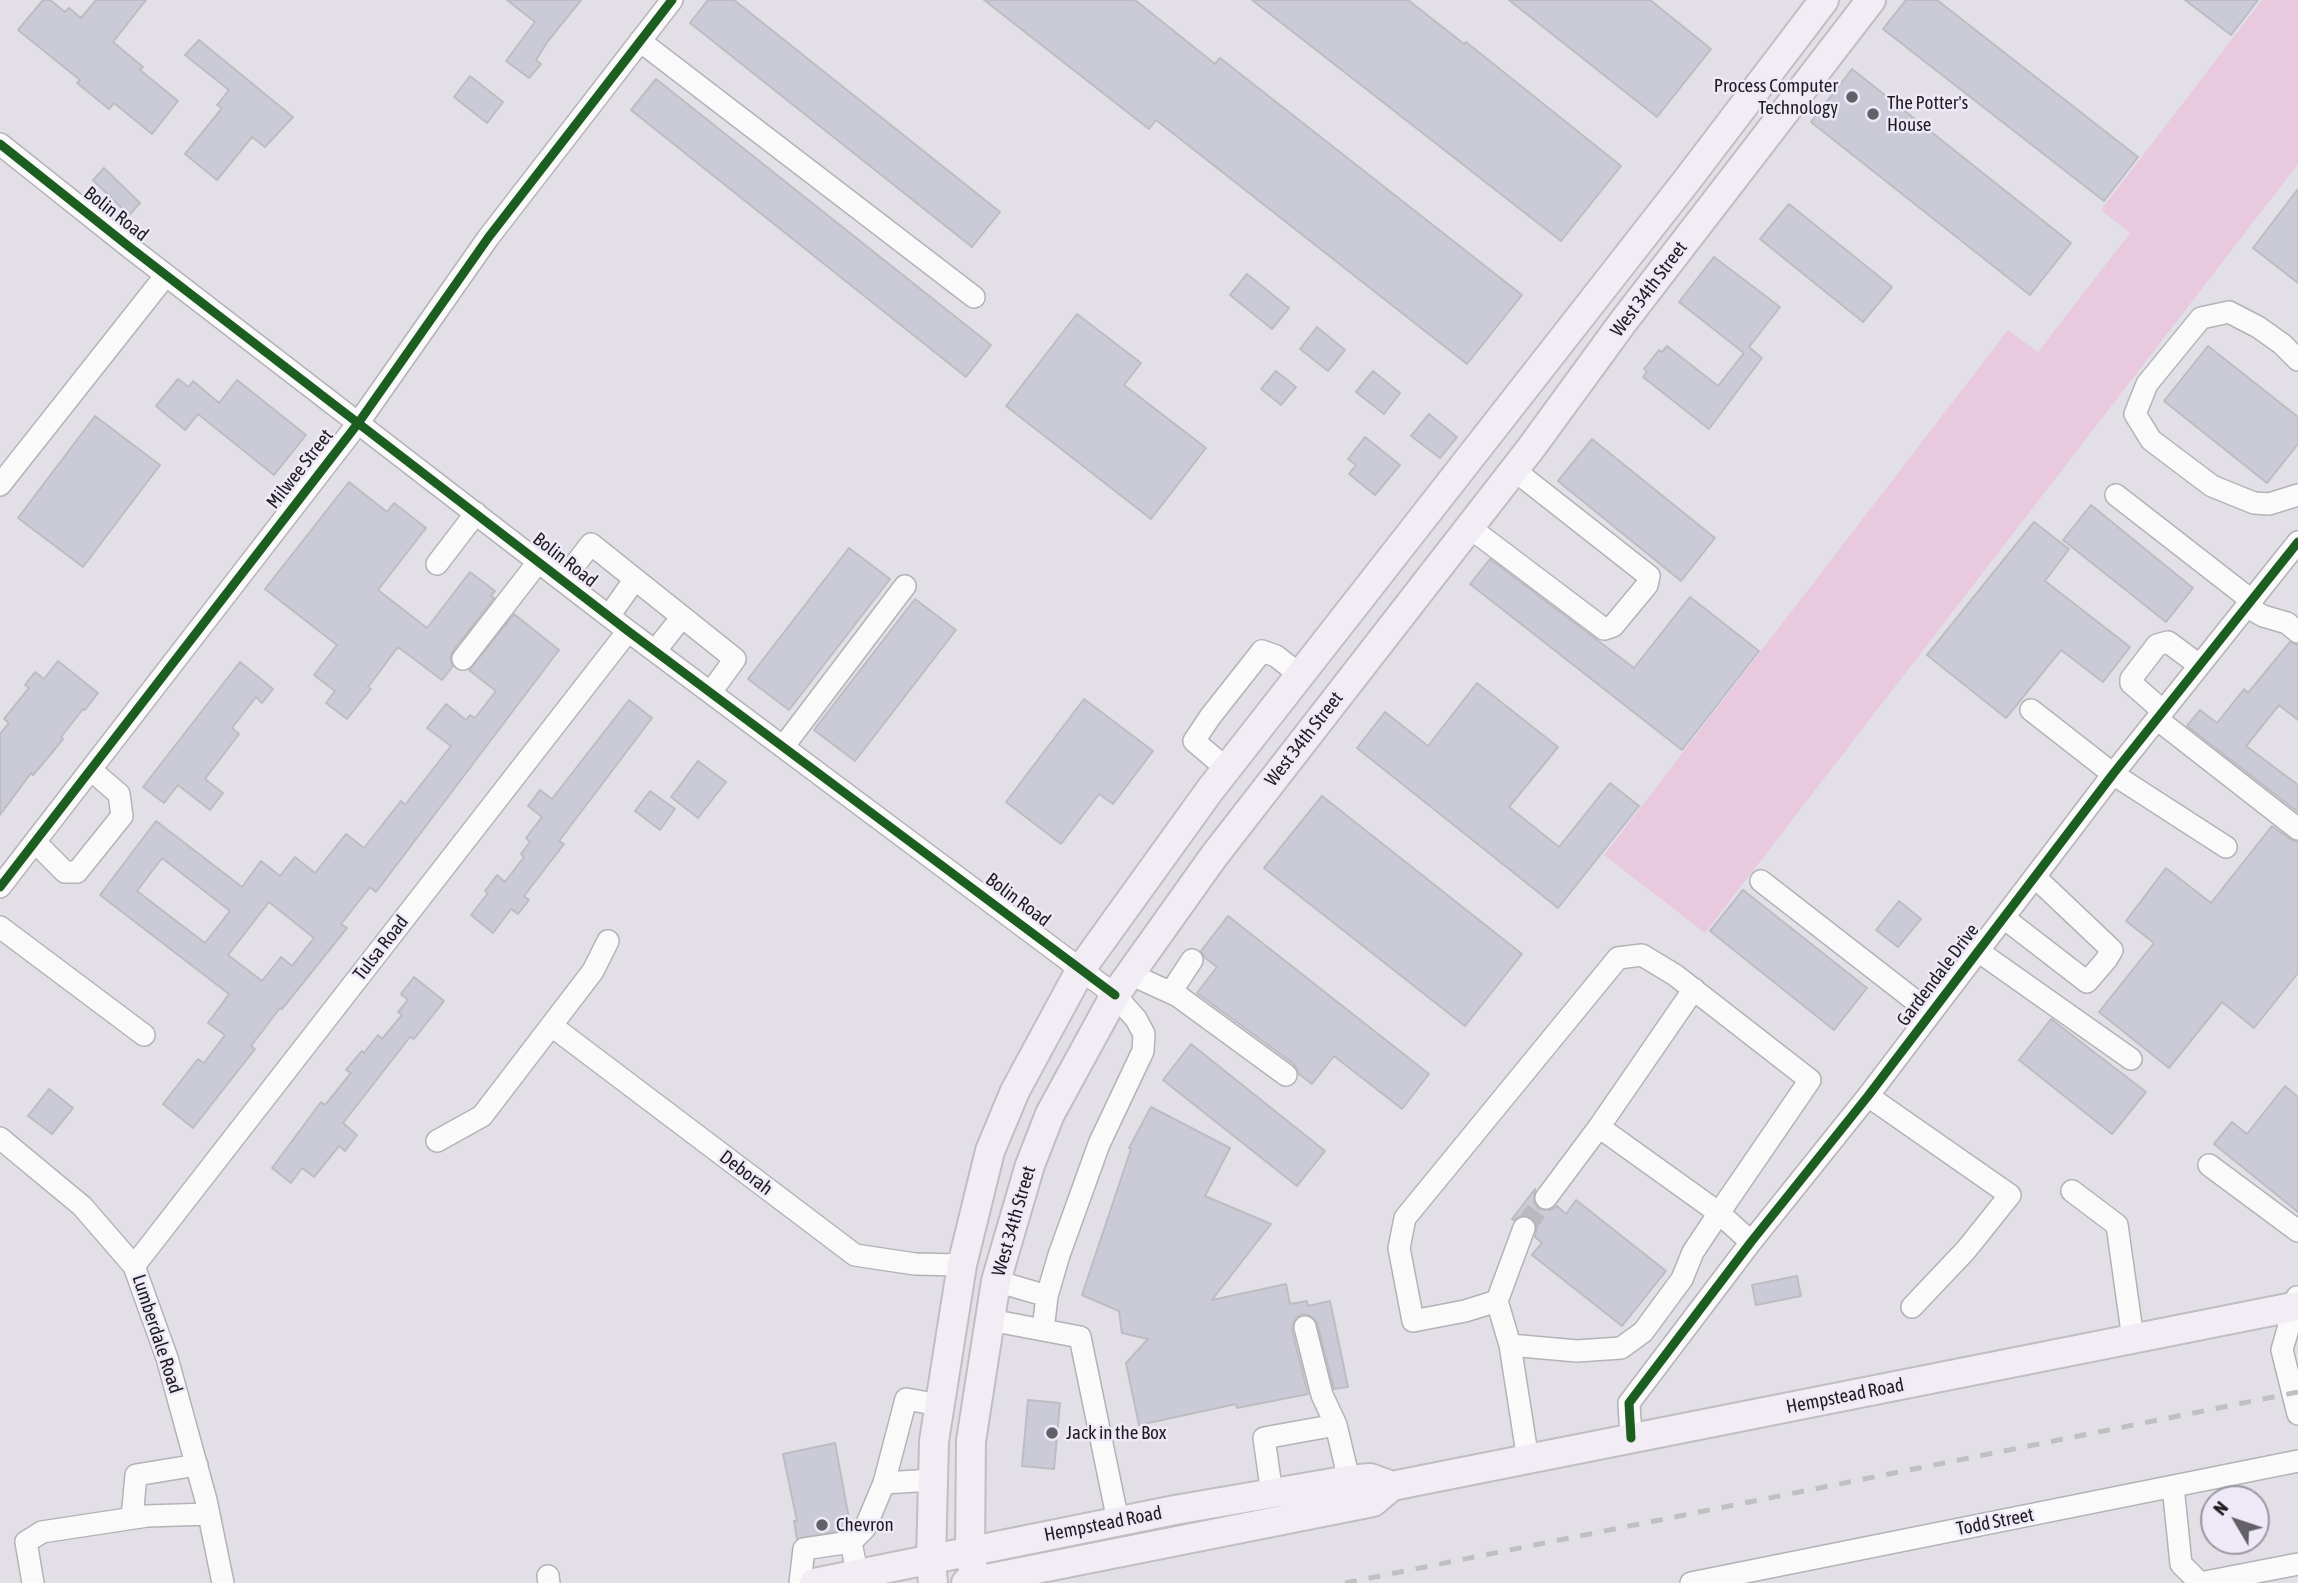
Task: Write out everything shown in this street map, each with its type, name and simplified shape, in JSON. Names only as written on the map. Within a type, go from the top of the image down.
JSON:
[{"type":"main road","name":"West 34th Street","points":[[932,1571],[934,1441],[962,1265],[990,1151],[1015,1091],[1081,969],[1227,769],[1824,0]]},
{"type":"main road","name":"West 34th Street","points":[[972,1582],[971,1441],[996,1281],[1030,1165],[1050,1114],[1123,985],[1214,856],[1514,470],[1871,0]]},
{"type":"main road","points":[[1620,266],[1650,288]]},
{"type":"main road","points":[[1293,684],[1319,720]]},
{"type":"main road","name":"Hempstead Road","points":[[972,1582],[1373,1502],[1392,1486],[2133,1339],[2296,1303]]},
{"type":"main road","name":"Hempstead Road","points":[[814,1583],[932,1571],[970,1551],[1118,1521],[1349,1480],[1370,1478],[1392,1486]]},
{"type":"street","name":"Milwee Street","points":[[0,887],[359,422],[488,238],[672,0]]},
{"type":"street","points":[[640,41],[974,297]]},
{"type":"street","name":"Bolin Road","points":[[0,144],[628,631],[1081,969],[1123,985]]},
{"type":"street","points":[[0,485],[166,275]]},
{"type":"street","points":[[2298,360],[2266,333],[2229,312],[2202,318],[2147,384],[2135,414],[2151,440],[2213,486],[2254,503],[2269,504],[2298,495]]},
{"type":"street","points":[[1469,527],[1604,629],[1614,626],[1647,585],[1649,576],[1514,470]]},
{"type":"street","points":[[2116,495],[2263,616],[2287,624],[2298,632]]},
{"type":"street","points":[[438,564],[476,513]]},
{"type":"street","name":"Gardendale Drive","points":[[1631,1438],[1629,1403],[1751,1242],[1868,1096],[2113,774],[2298,542]]},
{"type":"street","points":[[563,580],[591,544],[735,659],[711,692]]},
{"type":"street","points":[[463,659],[539,561]]},
{"type":"street","points":[[609,615],[635,579]]},
{"type":"street","points":[[783,747],[905,586]]},
{"type":"street","points":[[655,651],[682,617]]},
{"type":"street","name":"Tulsa Road","points":[[134,1266],[628,631]]},
{"type":"street","points":[[2199,665],[2168,642],[2157,645],[2131,683],[2160,715],[2298,829]]},
{"type":"street","points":[[1227,769],[1194,741],[1210,717],[1262,651],[1276,656],[1293,684]]},
{"type":"street","points":[[2031,710],[2113,774],[2226,847]]},
{"type":"street","points":[[34,842],[65,872],[77,872],[122,816],[119,794],[91,769]]},
{"type":"street","points":[[2004,918],[2087,982],[2106,960],[2112,950],[2035,877]]},
{"type":"street","points":[[1761,881],[1931,1013]]},
{"type":"street","points":[[0,927],[144,1035]]},
{"type":"street","points":[[437,1141],[482,1116],[593,971],[608,941]]},
{"type":"street","points":[[1978,951],[2131,1059]]},
{"type":"street","points":[[1497,1301],[1465,1311],[1413,1321],[1399,1248],[1405,1218],[1618,958],[1642,955],[1694,989],[1810,1080],[1693,1252],[1682,1279],[1643,1332],[1621,1348],[1577,1351],[1510,1346]]},
{"type":"street","points":[[1171,992],[1192,960]]},
{"type":"street","points":[[1043,1330],[1047,1296],[1059,1255],[1099,1144],[1143,1051],[1144,1034],[1123,985],[1171,992],[1286,1075]]},
{"type":"street","points":[[1546,1198],[1599,1127],[1694,989]]},
{"type":"street","name":"Deborah","points":[[552,1026],[855,1255],[915,1264],[962,1265]]},
{"type":"street","points":[[1868,1096],[2010,1195],[1966,1251],[1912,1307]]},
{"type":"street","points":[[1599,1127],[1719,1213],[1751,1242]]},
{"type":"street","name":"Lumberdale Road","points":[[0,1138],[82,1206],[134,1266],[167,1358],[197,1465],[223,1583]]},
{"type":"street","points":[[2209,1165],[2298,1231]]},
{"type":"street","points":[[2072,1191],[2117,1226],[2133,1339]]},
{"type":"street","points":[[1524,1228],[1497,1301],[1510,1346],[1528,1460]]},
{"type":"street","points":[[996,1281],[1047,1296]]},
{"type":"street","points":[[2296,1303],[2282,1350],[2298,1414]]},
{"type":"street","points":[[990,1320],[1080,1337],[1118,1521]]},
{"type":"street","points":[[1305,1326],[1322,1395],[1336,1424],[1349,1480]]},
{"type":"street","points":[[800,1583],[804,1549],[851,1542],[865,1528],[884,1483],[906,1399],[940,1405]]},
{"type":"street","points":[[1272,1494],[1264,1438],[1336,1424]]},
{"type":"street","name":"Todd Street","points":[[1691,1583],[2298,1461]]},
{"type":"street","points":[[132,1518],[136,1475],[197,1465]]},
{"type":"street","points":[[884,1483],[933,1480]]},
{"type":"street","points":[[2173,1486],[2181,1564],[2200,1583],[2298,1564]]},
{"type":"street","points":[[33,1583],[26,1542],[42,1532],[132,1518],[209,1514]]},
{"type":"street","points":[[851,1542],[859,1579]]},
{"type":"shaded area","points":[[2262,0],[2298,0],[2298,164],[1705,933],[1604,855],[2008,330],[2038,352],[2130,233],[2101,210]]},
{"type":"building","points":[[43,0],[50,0],[65,12],[69,8],[81,18],[96,0],[146,0],[113,42],[143,67],[140,70],[178,101],[152,134],[114,103],[109,109],[77,83],[80,80],[18,30]]},
{"type":"building","points":[[507,0],[581,0],[548,41],[536,60],[541,64],[529,78],[506,61],[535,22]]},
{"type":"building","points":[[708,0],[734,0],[1000,212],[972,247],[690,23]]},
{"type":"building","points":[[984,0],[1135,0],[1215,64],[1220,58],[1522,295],[1467,364],[1156,120],[1149,129]]},
{"type":"building","points":[[1252,0],[1408,0],[1464,44],[1466,42],[1621,166],[1561,241]]},
{"type":"building","points":[[1509,0],[1650,0],[1711,49],[1657,117]]},
{"type":"building","points":[[1906,0],[1937,0],[2138,157],[2104,201],[1883,29]]},
{"type":"building","points":[[2185,0],[2258,0],[2231,35]]},
{"type":"building","points":[[199,40],[293,117],[265,147],[252,137],[217,180],[185,154],[222,108],[217,105],[229,90],[185,55]]},
{"type":"building","points":[[1852,69],[2071,243],[2030,295],[1811,122]]},
{"type":"building","points":[[470,76],[503,102],[487,123],[454,97]]},
{"type":"building","points":[[656,79],[991,345],[966,377],[631,110]]},
{"type":"building","points":[[104,168],[140,203],[129,215],[93,180]]},
{"type":"building","points":[[2298,189],[2298,283],[2253,248]]},
{"type":"building","points":[[1789,204],[1892,287],[1863,322],[1760,239]]},
{"type":"building","points":[[1714,257],[1780,307],[1749,347],[1762,358],[1709,429],[1643,377],[1647,371],[1644,369],[1659,350],[1662,352],[1667,346],[1718,386],[1744,353],[1679,302]]},
{"type":"building","points":[[1247,274],[1289,308],[1272,329],[1230,295]]},
{"type":"building","points":[[1077,314],[1141,363],[1124,385],[1206,448],[1151,519],[1006,406]]},
{"type":"building","points":[[1317,327],[1345,350],[1328,371],[1300,349]]},
{"type":"building","points":[[2208,346],[2298,417],[2298,444],[2267,483],[2164,401]]},
{"type":"building","points":[[1276,371],[1296,387],[1281,405],[1261,389]]},
{"type":"building","points":[[1373,371],[1400,393],[1384,414],[1356,392]]},
{"type":"building","points":[[178,379],[189,387],[193,381],[219,403],[237,380],[306,435],[274,475],[198,414],[185,430],[156,406]]},
{"type":"building","points":[[1429,414],[1457,437],[1440,458],[1411,436]]},
{"type":"building","points":[[95,416],[160,465],[83,567],[18,518]]},
{"type":"building","points":[[1365,437],[1400,465],[1375,495],[1349,474],[1356,465],[1348,459]]},
{"type":"building","points":[[1592,439],[1715,538],[1681,581],[1558,481]]},
{"type":"building","points":[[349,482],[387,512],[394,503],[426,528],[378,590],[427,628],[470,572],[495,591],[491,596],[494,598],[453,651],[450,658],[453,666],[442,680],[398,647],[368,687],[371,689],[347,719],[326,703],[335,691],[314,675],[337,645],[265,589]]},
{"type":"building","points":[[2091,505],[2193,588],[2166,622],[2063,540]]},
{"type":"building","points":[[2034,522],[2069,549],[2045,581],[2130,647],[2103,682],[2061,650],[2006,718],[1927,655]]},
{"type":"building","points":[[849,548],[890,579],[789,710],[748,679]]},
{"type":"building","points":[[1490,559],[1634,668],[1690,597],[1759,651],[1682,750],[1470,584]]},
{"type":"building","points":[[915,599],[956,630],[855,761],[814,730]]},
{"type":"building","points":[[514,614],[559,650],[376,892],[370,887],[341,924],[347,928],[282,1009],[280,1008],[251,1046],[255,1049],[193,1128],[163,1104],[198,1059],[204,1063],[225,1035],[208,1023],[229,994],[100,895],[156,821],[242,887],[261,861],[280,876],[295,857],[315,873],[346,834],[364,848],[401,801],[405,805],[451,746],[427,728],[446,704],[466,720],[470,715],[475,718],[496,691],[469,670]],"holes":[[[162,858],[230,911],[205,943],[137,891]],[[269,902],[314,938],[292,966],[281,957],[262,981],[228,955]]]},
{"type":"building","points":[[2290,642],[2298,645],[2298,720],[2279,705],[2246,746],[2298,785],[2298,812],[2187,726],[2200,710],[2217,723],[2244,689],[2248,693]]},
{"type":"building","points":[[58,661],[98,693],[61,737],[63,739],[50,755],[33,775],[31,773],[0,815],[0,734],[9,723],[4,719],[29,688],[25,685],[35,672],[44,679]]},
{"type":"building","points":[[240,662],[273,689],[262,703],[256,697],[232,728],[239,734],[205,779],[223,793],[210,810],[178,785],[164,803],[143,787]]},
{"type":"building","points":[[1477,683],[1558,747],[1509,807],[1559,847],[1610,783],[1639,806],[1558,908],[1357,748],[1385,712],[1428,746]]},
{"type":"building","points":[[1084,699],[1153,751],[1113,804],[1099,794],[1061,844],[1006,802]]},
{"type":"building","points":[[629,700],[652,718],[559,841],[564,844],[524,896],[529,900],[518,914],[511,909],[493,933],[471,915],[488,893],[485,891],[497,875],[505,882],[524,857],[521,854],[530,842],[526,838],[542,817],[528,806],[540,790],[552,799]]},
{"type":"building","points":[[698,761],[726,782],[698,818],[671,797]]},
{"type":"building","points":[[650,791],[675,809],[660,830],[635,811]]},
{"type":"building","points":[[1322,796],[1522,954],[1465,1026],[1264,868]]},
{"type":"building","points":[[2272,826],[2298,842],[2298,973],[2254,1028],[2222,1002],[2169,1068],[2099,1012],[2154,943],[2126,921],[2166,868],[2211,903]]},
{"type":"building","points":[[1743,890],[1867,988],[1834,1030],[1710,931]]},
{"type":"building","points":[[1899,901],[1921,919],[1898,947],[1876,930]]},
{"type":"building","points":[[1228,916],[1429,1074],[1402,1109],[1334,1056],[1312,1084],[1299,1074],[1294,1064],[1197,993],[1217,967],[1204,957],[1201,951]]},
{"type":"building","points":[[414,977],[444,1001],[414,1039],[410,1037],[343,1123],[357,1135],[345,1151],[339,1146],[314,1177],[302,1168],[291,1183],[272,1168],[321,1102],[325,1105],[351,1073],[346,1070],[362,1051],[364,1053],[378,1035],[382,1039],[402,1015],[398,1012],[408,1000],[401,994]]},
{"type":"building","points":[[2051,1019],[2146,1092],[2112,1134],[2019,1060]]},
{"type":"building","points":[[1191,1044],[1325,1151],[1297,1186],[1163,1080]]},
{"type":"building","points":[[2285,1086],[2298,1097],[2298,1212],[2214,1144],[2232,1122],[2247,1134]]},
{"type":"building","points":[[49,1089],[73,1108],[52,1134],[28,1116]]},
{"type":"building","points":[[1151,1107],[1230,1148],[1205,1196],[1271,1224],[1212,1300],[1286,1284],[1290,1304],[1307,1301],[1308,1306],[1330,1301],[1348,1387],[1334,1389],[1317,1323],[1309,1315],[1302,1314],[1295,1318],[1292,1330],[1308,1394],[1237,1408],[1236,1404],[1139,1425],[1126,1363],[1148,1339],[1122,1333],[1119,1311],[1082,1295],[1131,1149],[1129,1148]]},
{"type":"building","points":[[1535,1189],[1534,1203],[1539,1209],[1551,1210],[1557,1206],[1566,1214],[1576,1200],[1666,1271],[1622,1326],[1532,1255],[1542,1243],[1535,1237],[1537,1226],[1534,1220],[1522,1215],[1512,1219]]},
{"type":"building","points":[[1797,1276],[1801,1296],[1756,1305],[1752,1285]]},
{"type":"building","points":[[1028,1400],[1060,1403],[1054,1469],[1022,1466]]},
{"type":"building","points":[[835,1443],[850,1524],[845,1530],[797,1539],[794,1521],[797,1521],[783,1454]]},
{"type":"tunnel","points":[[1524,1228],[1546,1198]]},
{"type":"railway","points":[[1345,1583],[2298,1392]]},
{"type":"cycle path","points":[[0,887],[359,422],[488,238],[672,0]]},
{"type":"cycle path","points":[[0,144],[628,631],[1115,995]]},
{"type":"cycle path","points":[[1631,1438],[1629,1403],[1751,1242],[1868,1096],[2113,774],[2298,542]]},
{"type":"place","name":"Process Computer Technology","points":[[1852,97]]},
{"type":"place","name":"The Potter's House","points":[[1873,114]]},
{"type":"place","name":"Jack in the Box","points":[[1052,1433]]},
{"type":"place","name":"Chevron","points":[[822,1525]]}]
